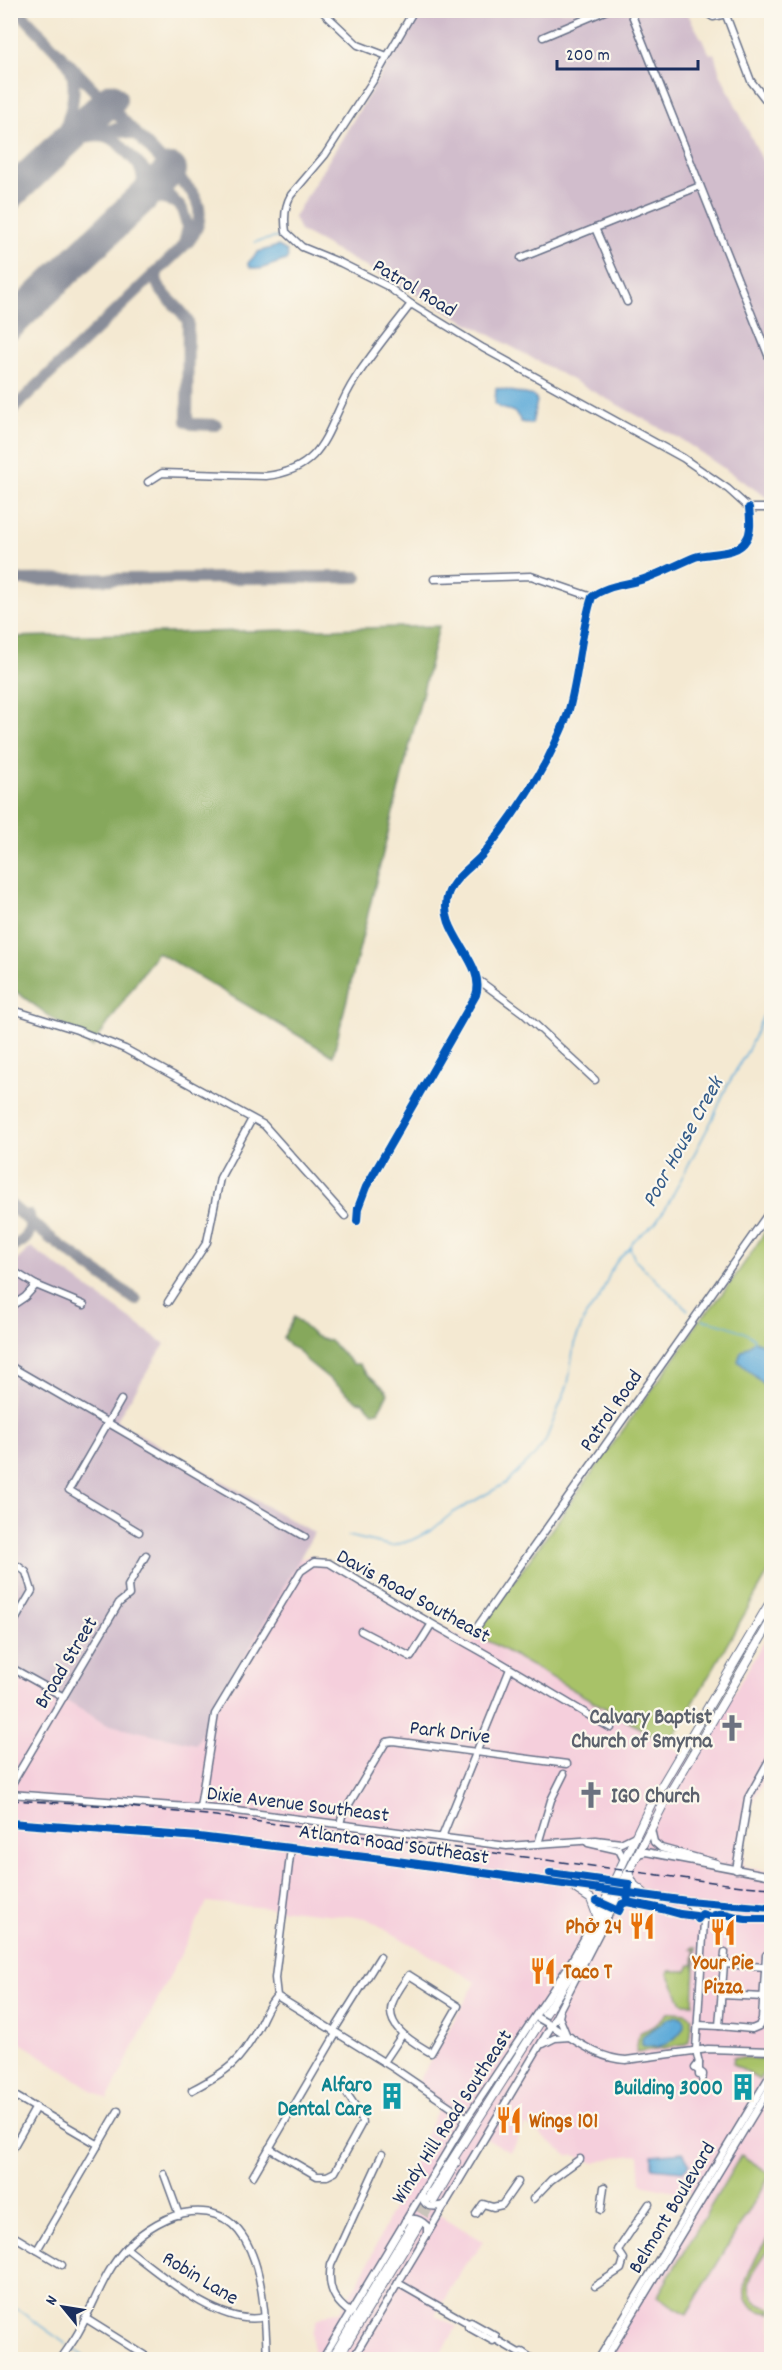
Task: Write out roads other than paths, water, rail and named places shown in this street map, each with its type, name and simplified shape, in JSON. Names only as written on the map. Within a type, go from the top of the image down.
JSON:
[{"type":"main road","name":"Windy Hill Road Southeast","points":[[428,2196],[572,1972],[597,1925],[609,1892],[664,1779],[771,1599]]},
{"type":"main road","name":"Windy Hill Road Southeast","points":[[428,2196],[576,1973],[651,1826],[771,1619]]},
{"type":"main road","name":"Atlanta Road Southeast","points":[[10,1823],[137,1831],[291,1848],[609,1892],[770,1909]]},
{"type":"main road","points":[[628,1873],[634,1885],[646,1895]]},
{"type":"main road","points":[[572,1887],[591,1899],[597,1915]]},
{"type":"main road","name":"Windy Hill Road Southeast","points":[[331,2360],[412,2223]]},
{"type":"main road","name":"Windy Hill Road Southeast","points":[[337,2360],[412,2223]]},
{"type":"street","points":[[321,10],[358,45],[387,56]]},
{"type":"street","name":"Patrol Road","points":[[414,10],[325,155],[291,195],[287,202],[286,232],[302,248],[341,263],[387,286],[411,304],[483,348],[683,458],[728,489],[749,508]]},
{"type":"street","points":[[543,37],[607,10]]},
{"type":"street","points":[[630,10],[771,366]]},
{"type":"street","points":[[702,10],[713,16],[725,12],[751,81],[771,108]]},
{"type":"street","points":[[521,258],[700,186]]},
{"type":"street","points":[[595,228],[627,302]]},
{"type":"street","points":[[148,482],[162,473],[266,476],[283,474],[304,464],[322,445],[355,378],[411,304]]},
{"type":"street","points":[[357,1221],[358,1208],[366,1187],[478,991],[477,979],[456,940],[450,923],[446,902],[448,893],[457,879],[480,857],[505,826],[547,760],[560,734],[568,712],[592,597],[600,590],[642,580],[696,557],[738,549],[746,541],[748,535],[749,508],[771,508]]},
{"type":"street","points":[[434,579],[531,576],[592,597]]},
{"type":"street","points":[[477,979],[524,1014],[596,1080]]},
{"type":"street","points":[[10,1009],[125,1048],[270,1130],[345,1216]]},
{"type":"street","points":[[168,1302],[207,1242],[220,1178],[252,1119]]},
{"type":"street","name":"Patrol Road","points":[[475,1630],[771,1208]]},
{"type":"street","points":[[10,1269],[36,1285],[84,1305]]},
{"type":"street","points":[[10,1307],[26,1298],[36,1285]]},
{"type":"street","points":[[10,1366],[305,1537]]},
{"type":"street","points":[[121,1400],[106,1422],[69,1490],[139,1532]]},
{"type":"street","name":"Broad Street","points":[[10,1787],[119,1603],[129,1595],[128,1586],[146,1555]]},
{"type":"street","name":"Davis Road Southeast","points":[[200,1807],[215,1714],[302,1571],[314,1562],[329,1563],[431,1625],[611,1728]]},
{"type":"street","points":[[10,1629],[32,1591],[26,1572],[18,1566]]},
{"type":"street","points":[[361,1631],[411,1657],[431,1625]]},
{"type":"street","points":[[10,1667],[64,1697]]},
{"type":"street","points":[[442,1838],[510,1669]]},
{"type":"street","name":"Park Drive","points":[[340,1824],[342,1816],[386,1742],[477,1751],[567,1764]]},
{"type":"street","points":[[736,1870],[748,1798],[771,1755]]},
{"type":"street","points":[[538,1844],[551,1800],[564,1774]]},
{"type":"street","name":"Dixie Avenue Southeast","points":[[10,1794],[200,1807],[507,1846],[581,1841],[621,1843],[635,1836]]},
{"type":"street","points":[[651,1826],[652,1838],[661,1848],[702,1858],[736,1870]]},
{"type":"street","name":"Dixie Avenue Southeast","points":[[581,1841],[619,1850],[624,1860]]},
{"type":"street","points":[[192,2090],[220,2075],[236,2063],[277,1996],[275,1978],[291,1848]]},
{"type":"street","points":[[637,1854],[646,1852],[771,1876]]},
{"type":"street","name":"Windy Hill Road Southeast","points":[[322,2360],[412,2223],[467,2118],[537,2017],[568,1967],[609,1892]]},
{"type":"street","name":"Windy Hill Road Southeast","points":[[352,2360],[539,2047],[590,1955],[619,1892]]},
{"type":"street","points":[[687,1901],[704,1921]]},
{"type":"street","points":[[702,2084],[703,2074],[695,2068],[699,2062],[696,2050],[704,1921],[717,1904]]},
{"type":"street","points":[[719,2026],[725,1952]]},
{"type":"street","points":[[698,2025],[752,2029],[759,2026],[768,1984],[765,1967],[766,1955]]},
{"type":"street","points":[[253,2176],[380,1958]]},
{"type":"street","points":[[724,1964],[765,1967]]},
{"type":"street","points":[[409,1975],[458,2006],[431,2053],[402,2035],[391,2008],[409,1975]]},
{"type":"street","points":[[722,1995],[764,1997]]},
{"type":"street","points":[[277,1996],[384,2062],[467,2118]]},
{"type":"street","points":[[560,2010],[559,2017],[568,2036]]},
{"type":"street","points":[[537,2017],[604,2056],[621,2060],[696,2050],[771,2051]]},
{"type":"street","points":[[384,2062],[402,2035]]},
{"type":"street","points":[[539,2047],[551,2039],[568,2036]]},
{"type":"street","points":[[761,2052],[771,2056]]},
{"type":"street","name":"Belmont Boulevard","points":[[598,2360],[771,2072]]},
{"type":"street","name":"Belmont Boulevard","points":[[605,2360],[771,2084]]},
{"type":"street","points":[[10,2093],[99,2145]]},
{"type":"street","points":[[269,2148],[317,2176],[331,2175],[362,2123],[360,2113],[347,2094]]},
{"type":"street","points":[[10,2153],[36,2108]]},
{"type":"street","points":[[37,2250],[118,2110]]},
{"type":"street","points":[[351,2313],[339,2306],[332,2293],[331,2265],[382,2154]]},
{"type":"street","points":[[533,2199],[551,2180],[580,2159]]},
{"type":"street","points":[[164,2174],[179,2215]]},
{"type":"street","points":[[476,2214],[483,2204],[493,2207],[502,2205],[518,2182]]},
{"type":"street","points":[[601,2210],[604,2187]]},
{"type":"street","points":[[428,2196],[422,2199],[427,2205],[434,2208],[445,2205]]},
{"type":"street","points":[[595,2286],[621,2269],[624,2259],[618,2250],[649,2204]]},
{"type":"street","points":[[60,2360],[78,2333],[126,2248],[146,2231],[179,2215],[200,2211],[217,2213],[235,2226],[253,2260],[262,2286],[267,2360]]},
{"type":"street","points":[[412,2223],[412,2219],[421,2221],[427,2226],[427,2234]]},
{"type":"street","points":[[10,2234],[62,2265]]},
{"type":"street","name":"Robin Lane","points":[[126,2248],[178,2287],[227,2315],[248,2319],[265,2317]]},
{"type":"street","points":[[398,2283],[468,2323],[468,2327],[534,2360]]},
{"type":"street","points":[[85,2319],[152,2360]]},
{"type":"street","points":[[519,2353],[519,2357],[524,2360]]},
{"type":"water","points":[[278,246],[287,251],[286,260],[260,269],[250,267],[248,263],[258,252]]},
{"type":"water","points":[[496,388],[534,396],[537,401],[532,424],[521,422],[515,413],[495,404]]},
{"type":"water","points":[[754,1341],[771,1348],[771,1391],[738,1361],[741,1352]]},
{"type":"water","points":[[678,2016],[685,2022],[674,2039],[655,2047],[642,2045],[644,2035],[668,2019]]},
{"type":"water","points":[[683,2152],[690,2164],[683,2171],[652,2168],[652,2155]]},
{"type":"waterway","points":[[255,242],[284,236]]},
{"type":"waterway","name":"Poor House Creek","points":[[348,1536],[392,1546],[412,1540],[432,1530],[451,1514],[506,1483],[535,1455],[545,1442],[568,1384],[574,1344],[586,1315],[599,1299],[618,1259],[630,1248],[633,1241],[655,1223],[667,1206],[727,1086],[748,1050],[772,996]]},
{"type":"waterway","points":[[630,1248],[635,1260],[688,1310]]},
{"type":"waterway","points":[[703,1320],[742,1332],[754,1338],[753,1344]]},
{"type":"waterway","points":[[17,2309],[66,2344]]},
{"type":"waterway","points":[[72,2348],[89,2360]]},
{"type":"tunnel","points":[[413,2223],[427,2199]]},
{"type":"tunnel","points":[[418,2226],[433,2202]]},
{"type":"railway","points":[[10,1800],[129,1807],[216,1816],[742,1886],[772,1888]]},
{"type":"place","name":"Calvary Baptist Church of Smyrna","points":[[732,1728]]},
{"type":"place","name":"IGO Church","points":[[591,1795]]},
{"type":"place","name":"Phở 24","points":[[642,1926]]},
{"type":"place","name":"Your Pie Pizza","points":[[723,1932]]},
{"type":"place","name":"Taco T","points":[[543,1971]]},
{"type":"place","name":"Building 3000","points":[[743,2087]]},
{"type":"place","name":"Alfaro Dental Care","points":[[392,2096]]},
{"type":"place","name":"Wings 101","points":[[509,2120]]}]
